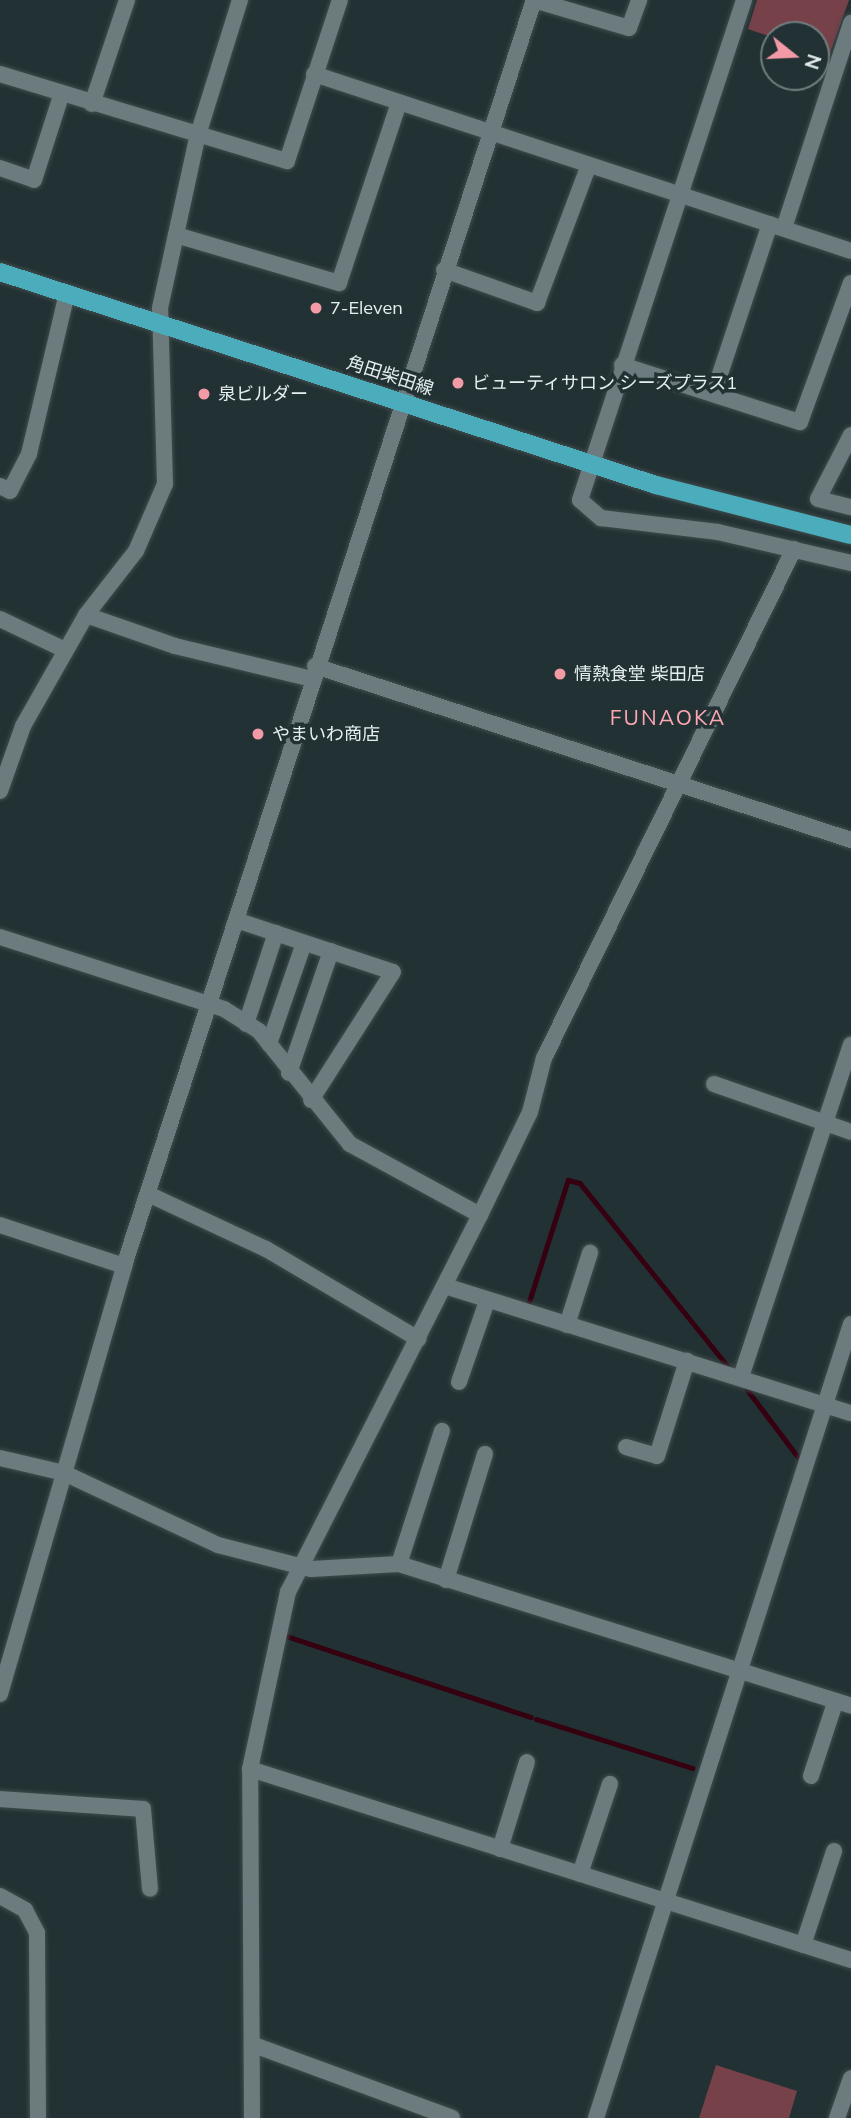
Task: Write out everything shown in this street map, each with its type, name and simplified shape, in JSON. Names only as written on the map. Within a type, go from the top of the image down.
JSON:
[{"type":"main road","name":"角田柴田線","points":[[0,272],[588,463],[851,535]]},
{"type":"street","points":[[92,104],[126,0]]},
{"type":"street","points":[[0,791],[23,726],[86,615],[136,551],[165,484],[158,322],[197,138],[240,0]]},
{"type":"street","points":[[0,74],[197,138],[287,161],[340,0]]},
{"type":"street","points":[[0,1694],[124,1266],[211,1005],[314,673],[489,131],[534,0],[629,28],[639,0]]},
{"type":"street","points":[[744,0],[579,492],[591,514],[794,549],[851,563]]},
{"type":"street","points":[[714,392],[851,23]]},
{"type":"street","points":[[314,74],[489,131],[588,167],[851,251]]},
{"type":"street","points":[[0,169],[34,180],[61,96]]},
{"type":"street","points":[[176,235],[340,284],[399,103]]},
{"type":"street","points":[[444,270],[537,303],[588,167]]},
{"type":"street","points":[[622,365],[714,392],[800,422],[851,283]]},
{"type":"street","points":[[0,486],[10,491],[29,454],[67,293]]},
{"type":"street","points":[[851,435],[818,499],[851,507]]},
{"type":"street","points":[[253,2118],[250,1769],[275,1632],[303,1564],[445,1286],[530,1112],[544,1058],[676,783],[794,549]]},
{"type":"street","points":[[86,615],[175,646],[314,673],[676,783],[851,840]]},
{"type":"street","points":[[0,619],[65,650]]},
{"type":"street","points":[[236,920],[393,972],[312,1100]]},
{"type":"street","points":[[246,1024],[276,933]]},
{"type":"street","points":[[0,937],[211,1005],[246,1024],[269,1044],[289,1073],[350,1144],[480,1215]]},
{"type":"street","points":[[269,1044],[304,943]]},
{"type":"street","points":[[289,1073],[331,951]]},
{"type":"street","points":[[741,1377],[851,1045]]},
{"type":"street","points":[[714,1084],[851,1132]]},
{"type":"street","points":[[148,1194],[266,1249],[418,1339]]},
{"type":"street","points":[[0,1225],[124,1266]]},
{"type":"street","points":[[567,1325],[590,1253]]},
{"type":"street","points":[[445,1286],[851,1413]]},
{"type":"street","points":[[459,1382],[486,1301]]},
{"type":"street","points":[[596,2118],[851,1324]]},
{"type":"street","points":[[626,1447],[657,1456],[687,1361]]},
{"type":"street","points":[[400,1564],[442,1430]]},
{"type":"street","points":[[446,1580],[485,1454]]},
{"type":"street","points":[[0,1458],[64,1473],[218,1545],[303,1564],[311,1569],[400,1564],[843,1705],[811,1776]]},
{"type":"street","points":[[500,1849],[527,1762]]},
{"type":"street","points":[[250,1769],[851,1960]]},
{"type":"street","points":[[580,1874],[610,1784]]},
{"type":"street","points":[[0,1799],[143,1809],[150,1889]]},
{"type":"street","points":[[803,1945],[834,1850]]},
{"type":"street","points":[[0,1896],[25,1910],[37,1933],[38,2118]]},
{"type":"street","points":[[254,2045],[452,2118]]},
{"type":"street","points":[[837,2118],[851,2078]]},
{"type":"shaded area","points":[[757,0],[849,0],[830,53],[830,21],[760,21],[760,33],[748,29]]},
{"type":"shaded area","points":[[716,2065],[797,2091],[789,2118],[699,2118]]},
{"type":"waterway","points":[[528,1305],[568,1180],[580,1183],[730,1369]]},
{"type":"waterway","points":[[746,1388],[802,1462]]},
{"type":"waterway","points":[[283,1635],[531,1717]]},
{"type":"waterway","points":[[536,1719],[692,1768]]},
{"type":"place","name":"7-Eleven","points":[[316,308]]},
{"type":"place","name":"ビューティサロン シーズプラス1","points":[[458,383]]},
{"type":"place","name":"泉ビルダー","points":[[204,394]]},
{"type":"place","name":"情熱食堂 柴田店","points":[[560,674]]},
{"type":"place","name":"やまいわ商店","points":[[258,734]]},
{"type":"district","name":"FUNAOKA","points":[[668,717]]}]
